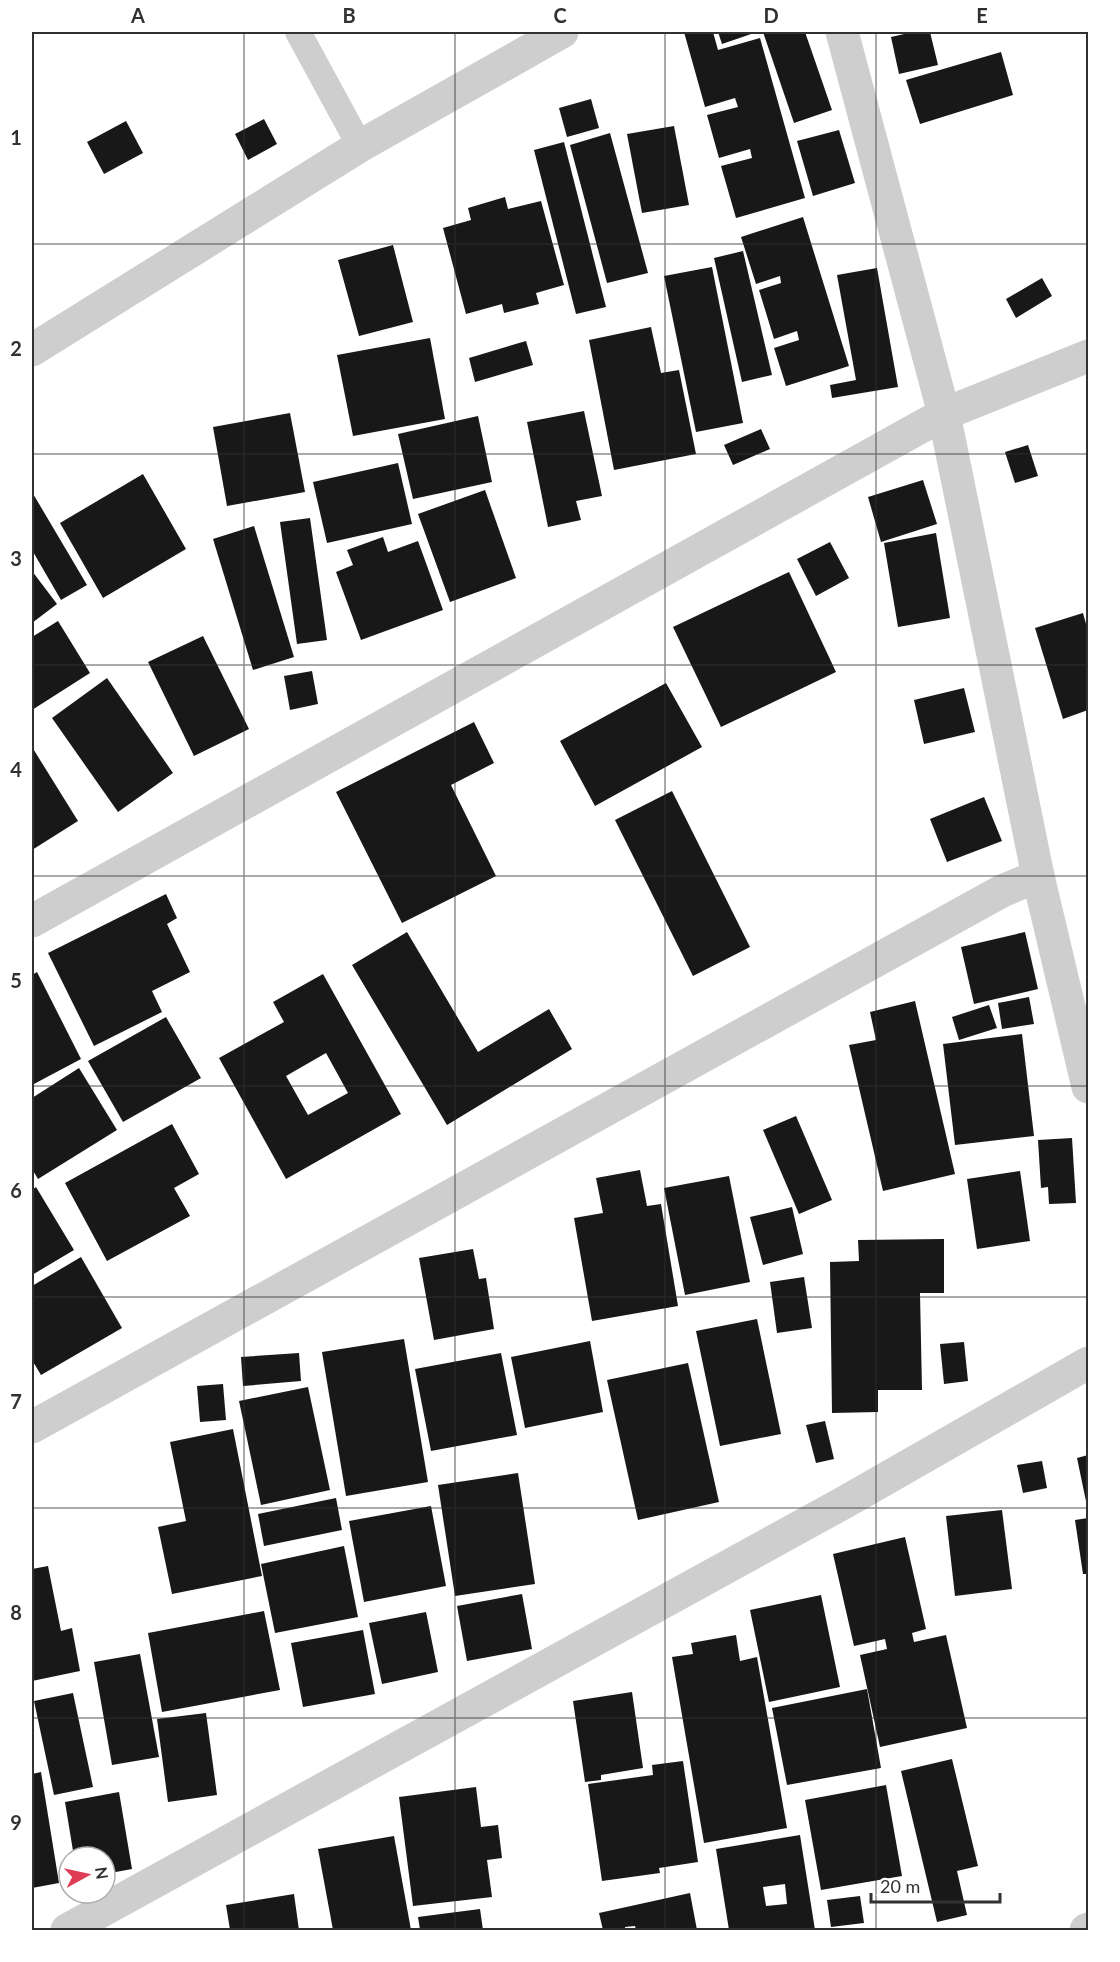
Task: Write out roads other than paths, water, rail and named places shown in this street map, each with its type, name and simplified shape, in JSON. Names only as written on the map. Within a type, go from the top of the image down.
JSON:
[{"type":"street","points":[[32,350],[360,146],[562,32]]},
{"type":"street","points":[[842,32],[944,414],[1038,876],[1078,989],[1089,1088]]},
{"type":"street","points":[[32,921],[944,414],[1089,356]]},
{"type":"street","points":[[32,1427],[981,903],[1038,876]]},
{"type":"street","points":[[67,1930],[835,1508],[1089,1363]]},
{"type":"lane","points":[[298,32],[360,146]]}]
